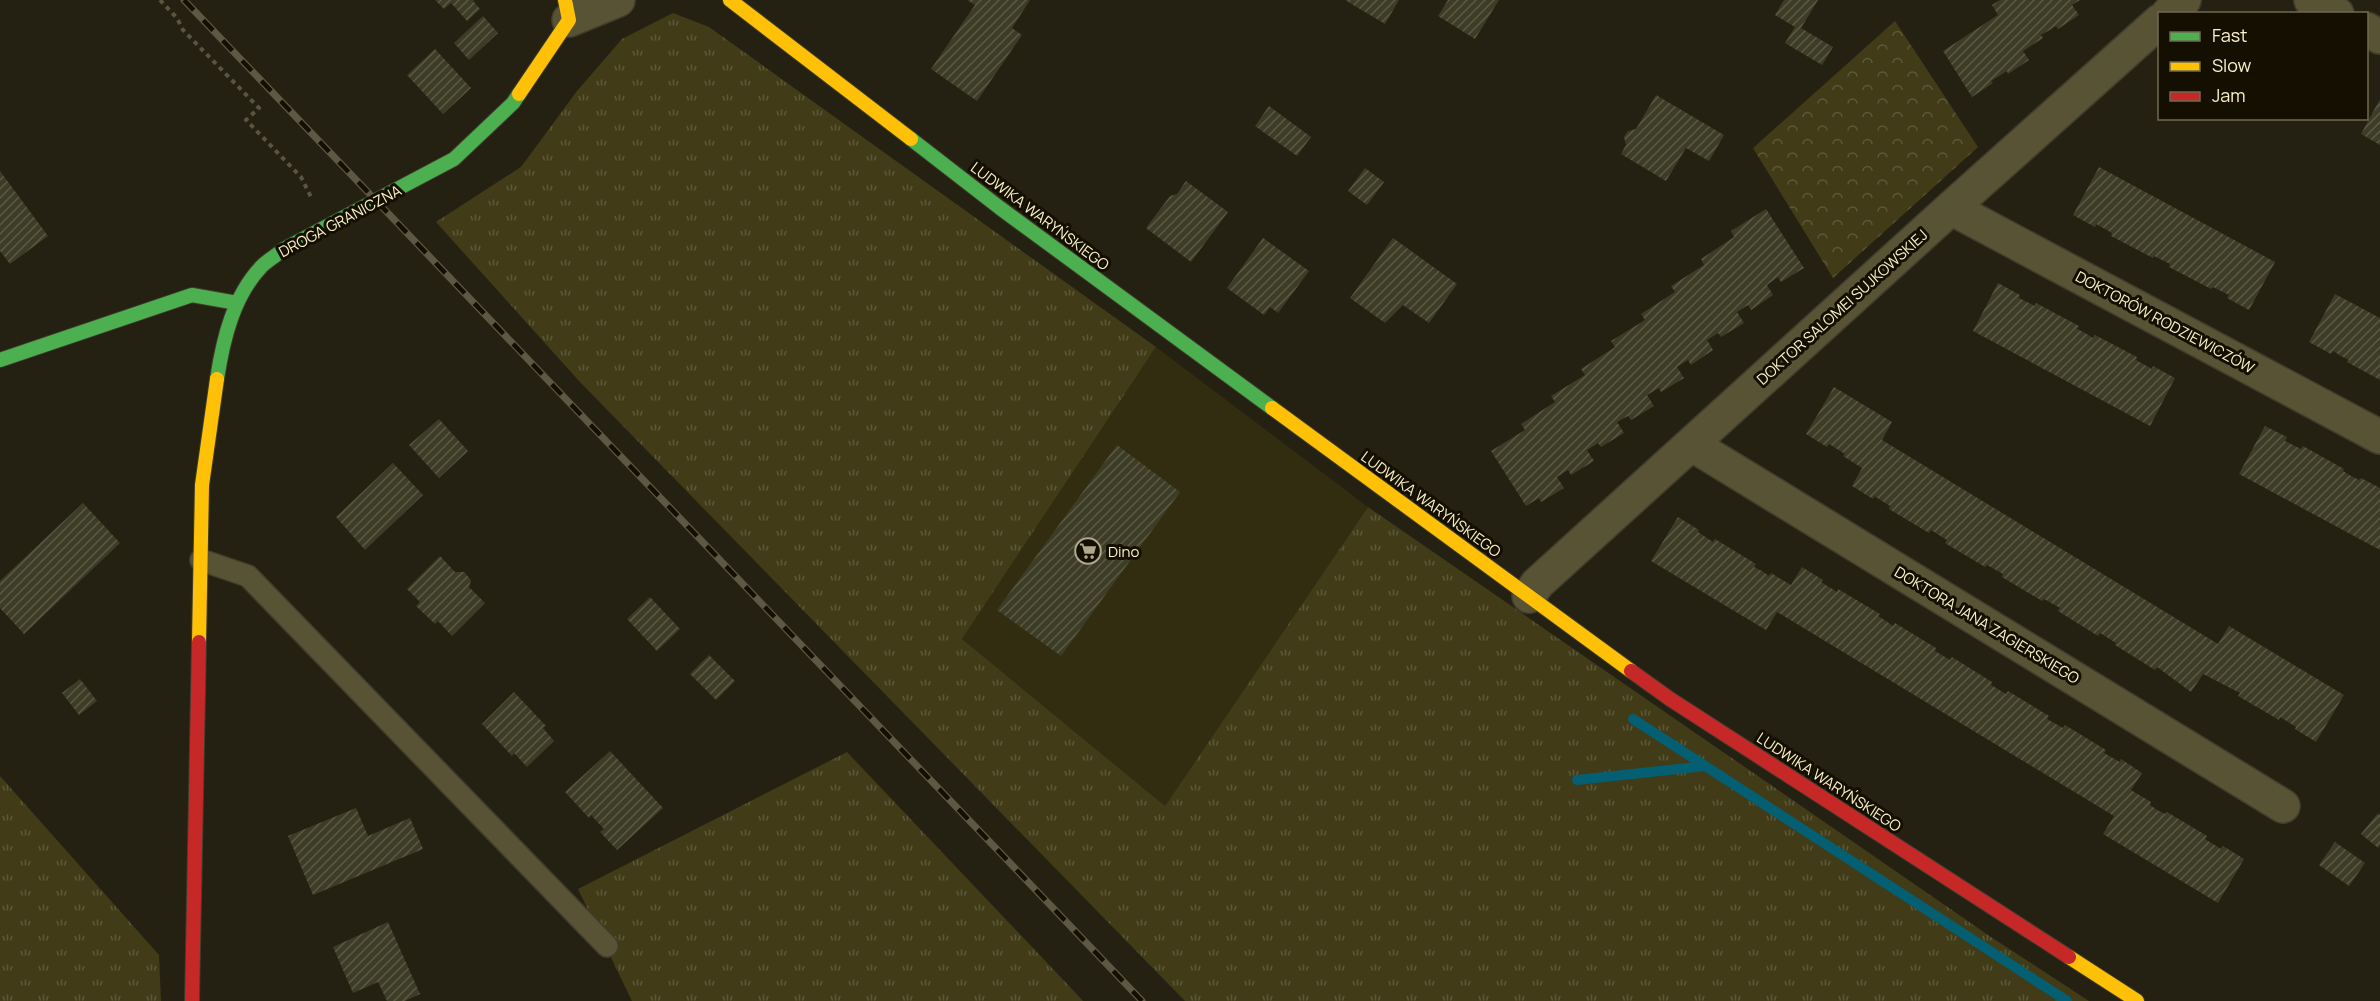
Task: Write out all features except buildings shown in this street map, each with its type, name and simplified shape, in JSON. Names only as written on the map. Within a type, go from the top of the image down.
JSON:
[{"type":"street","name":"DROGA GRANICZNA","points":[[192,1001],[202,485],[223,341],[237,303],[261,267],[284,249],[454,159],[513,103],[567,10],[618,0]]},
{"type":"street","name":"LUDWIKA WARYŃSKIEGO","points":[[730,0],[1000,208],[1670,699],[2137,1001]]},
{"type":"street","points":[[2170,12],[2184,0]]},
{"type":"street","points":[[2311,0],[2333,12]]},
{"type":"street","name":"DOKTOR SALOMEI SUJKOWSKIEJ","points":[[1529,596],[1537,584],[2158,23]]},
{"type":"street","name":"DOKTORÓW RODZIEWICZÓW","points":[[1951,208],[2380,437]]},
{"type":"street","points":[[0,360],[192,295],[237,303]]},
{"type":"street","name":"DOKTORA JANA ZAGIERSKIEGO","points":[[1691,444],[2283,806]]},
{"type":"lane","points":[[201,560],[248,576],[607,946]]},
{"type":"path","points":[[160,0],[177,18],[183,30],[259,108],[246,120],[301,177],[316,205]]},
{"type":"shaded area","points":[[1156,347],[1368,507],[1165,806],[962,639]]},
{"type":"green space","points":[[673,13],[709,27],[1156,347],[962,639],[1165,806],[1368,507],[1991,937],[2089,1001],[1185,1001],[579,381],[436,222],[521,167],[577,91],[622,39]]},
{"type":"green space","points":[[1895,21],[1978,147],[1833,278],[1753,148]]},
{"type":"green space","points":[[847,752],[1083,1001],[632,1001],[578,889]]},
{"type":"green space","points":[[0,776],[159,955],[161,1001],[0,1001]]},
{"type":"waterway","points":[[1633,719],[2067,1001]]},
{"type":"waterway","points":[[1577,780],[1705,766]]},
{"type":"railway","points":[[184,0],[1142,1001]]},
{"type":"traffic: fast","points":[[217,379],[222,349],[231,319],[244,291],[262,266],[284,249],[454,159],[513,103],[519,94]]},
{"type":"traffic: fast","points":[[911,139],[1000,208],[1272,408]]},
{"type":"traffic: fast","points":[[0,360],[192,295],[237,303]]},
{"type":"traffic: slow","points":[[519,94],[569,20],[565,0]]},
{"type":"traffic: slow","points":[[730,0],[911,139]]},
{"type":"traffic: slow","points":[[199,642],[202,485],[217,379]]},
{"type":"traffic: slow","points":[[1272,408],[1631,671]]},
{"type":"traffic: slow","points":[[2069,957],[2137,1001]]},
{"type":"traffic: jam","points":[[192,1001],[199,642]]},
{"type":"traffic: jam","points":[[1631,671],[1670,699],[2069,957]]},
{"type":"place","name":"Dino","points":[[1088,551]]}]
